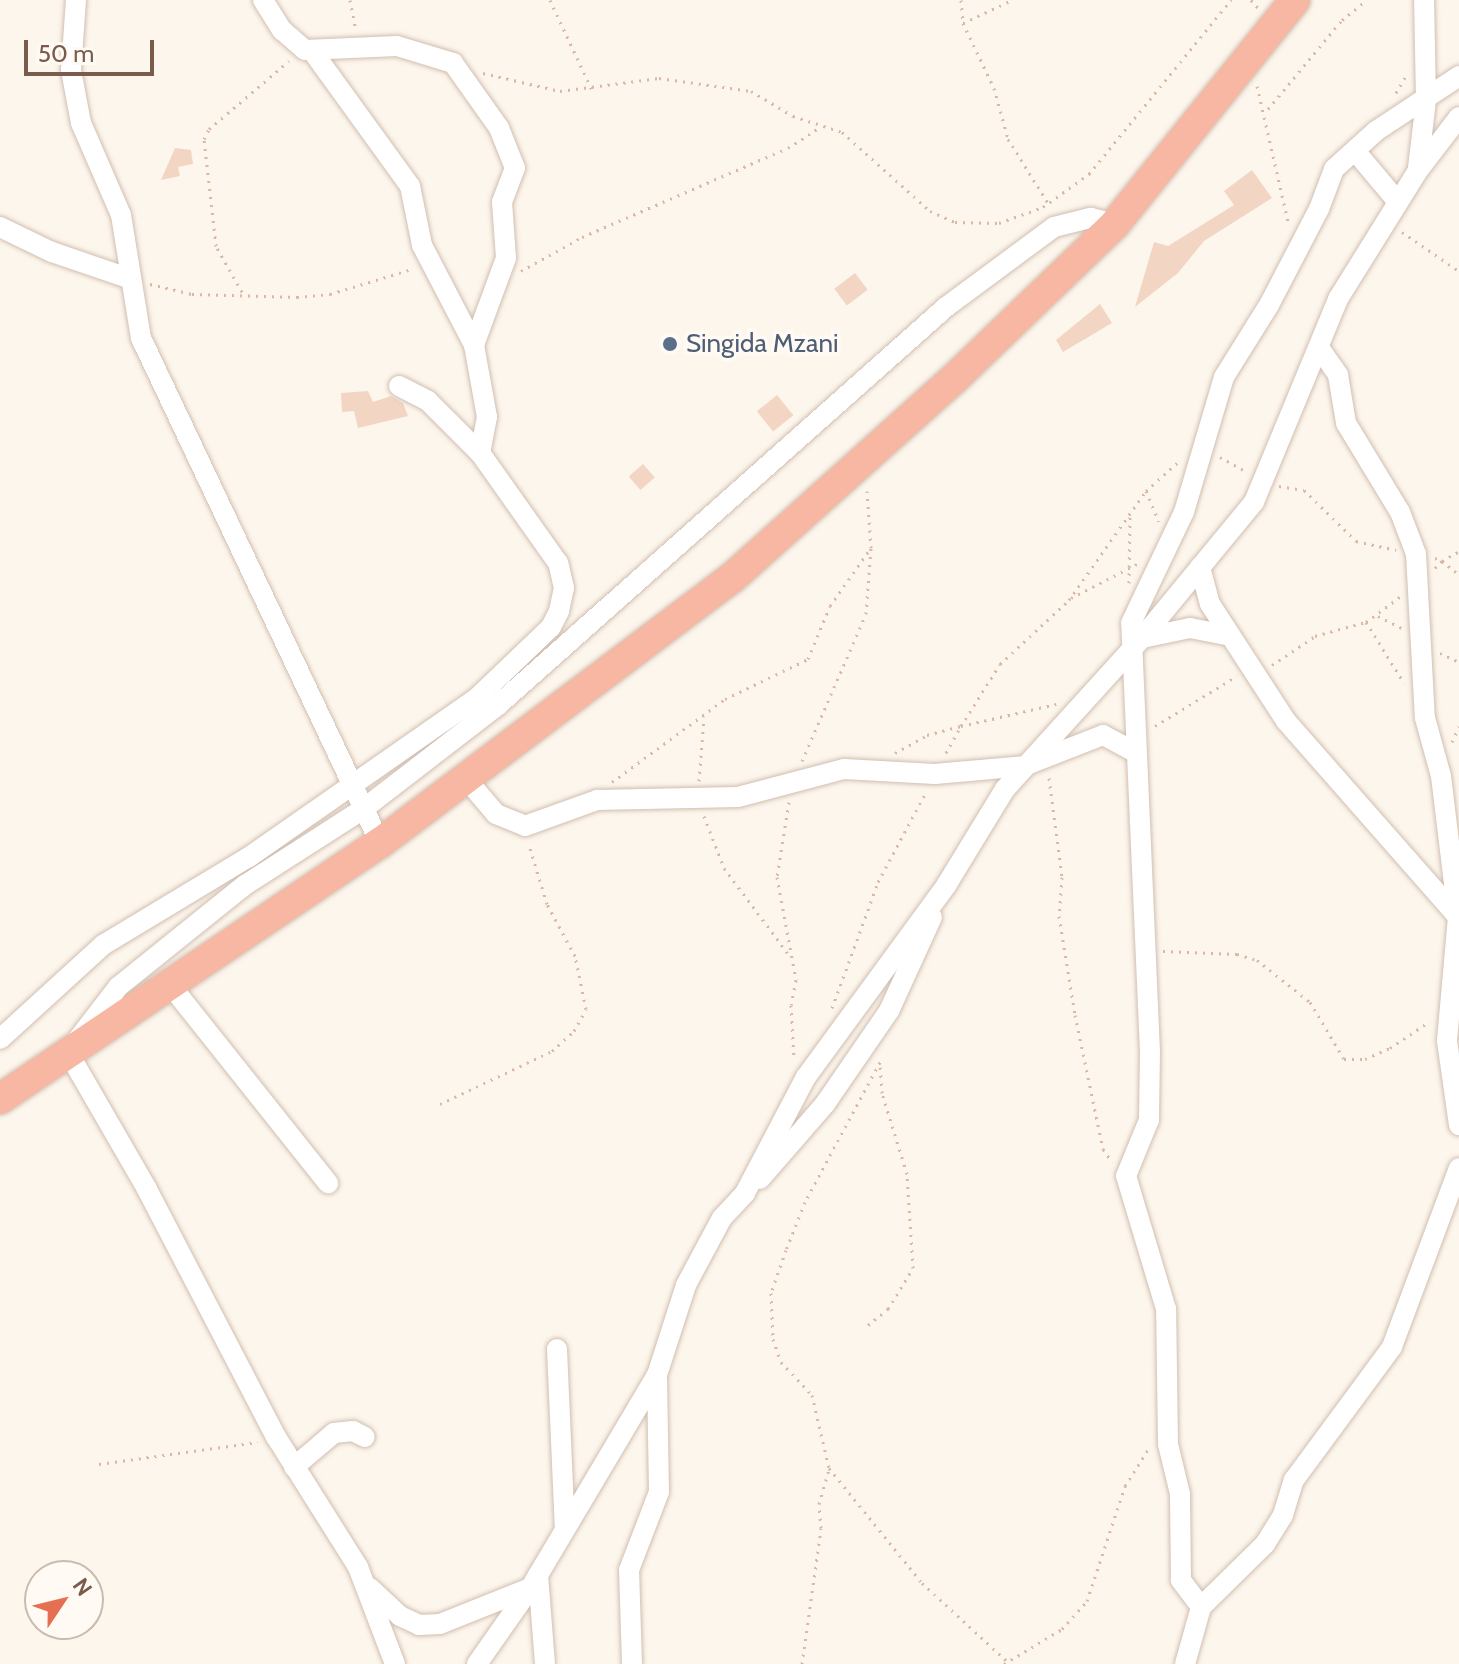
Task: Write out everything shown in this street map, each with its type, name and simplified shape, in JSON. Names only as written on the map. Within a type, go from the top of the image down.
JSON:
[{"type":"highway","points":[[0,1099],[172,987],[380,843],[732,578],[1115,224],[1295,0]]},
{"type":"street","points":[[76,0],[69,54],[78,107],[113,186],[141,338],[380,843]]},
{"type":"street","points":[[263,0],[282,30],[309,51],[405,174],[422,245],[474,345],[487,417],[480,453]]},
{"type":"street","points":[[1417,172],[1426,100],[1421,48],[1424,0]]},
{"type":"street","points":[[309,51],[359,45],[408,47],[453,63],[513,154],[515,168],[500,219],[506,258],[474,345]]},
{"type":"street","points":[[1201,1607],[1181,1580],[1180,1494],[1168,1444],[1166,1309],[1126,1176],[1149,1120],[1135,636],[1206,445],[1224,377],[1294,257],[1334,169],[1376,131],[1459,76]]},
{"type":"street","points":[[477,1664],[535,1581],[657,1375],[686,1285],[722,1218],[817,1113],[889,1011],[947,884],[981,822],[1091,696],[1135,636],[1200,567],[1254,502],[1320,349],[1338,299],[1417,172],[1459,117]]},
{"type":"street","points":[[1356,152],[1398,202]]},
{"type":"street","points":[[395,1664],[365,1582],[276,1437],[147,1189],[68,1052],[118,987],[245,885],[362,810],[543,668],[643,572],[946,307],[1054,227],[1091,218],[1115,224]]},
{"type":"street","points":[[0,227],[52,252],[131,279]]},
{"type":"street","points":[[1320,349],[1338,375],[1346,423],[1400,512],[1416,554],[1420,583],[1425,718],[1441,776],[1459,918],[1447,1041],[1459,1125]]},
{"type":"street","points":[[0,1039],[103,945],[168,910],[478,697],[542,637],[559,611],[564,588],[558,563],[480,453],[428,401],[399,386]]},
{"type":"street","points":[[1200,567],[1210,604],[1227,635],[1286,721],[1459,918]]},
{"type":"street","points":[[1135,636],[1190,628],[1227,635]]},
{"type":"street","points":[[467,780],[496,814],[525,826],[597,800],[738,797],[792,785],[836,770],[935,774],[1034,763],[1103,735],[1137,753]]},
{"type":"street","points":[[745,1193],[795,1096],[828,1043],[947,884]]},
{"type":"street","points":[[172,987],[328,1183]]},
{"type":"street","points":[[1185,1664],[1201,1607],[1265,1544],[1283,1515],[1294,1480],[1392,1347],[1459,1168]]},
{"type":"street","points":[[557,1349],[565,1529]]},
{"type":"street","points":[[632,1664],[629,1570],[659,1492],[657,1375]]},
{"type":"street","points":[[294,1467],[334,1433],[353,1431],[365,1437]]},
{"type":"street","points":[[365,1582],[400,1616],[419,1625],[440,1624],[535,1581]]},
{"type":"street","points":[[535,1581],[545,1664]]},
{"type":"path","points":[[350,0],[359,45]]},
{"type":"path","points":[[550,0],[592,90]]},
{"type":"path","points":[[961,0],[963,23],[994,88],[1008,139],[1049,203]]},
{"type":"path","points":[[963,23],[1012,0]]},
{"type":"path","points":[[453,63],[560,91],[592,90],[659,78],[751,91],[820,127],[842,132],[930,211],[955,222],[999,223],[1049,203],[1089,174],[1231,0]]},
{"type":"path","points":[[1267,110],[1342,20],[1367,0]]},
{"type":"path","points":[[1394,98],[1421,48]]},
{"type":"path","points":[[243,293],[216,246],[204,139],[209,129],[309,51]]},
{"type":"path","points":[[1248,59],[1267,110],[1294,257]]},
{"type":"path","points":[[495,289],[582,237],[810,138],[820,127]]},
{"type":"path","points":[[1388,223],[1459,271]]},
{"type":"path","points":[[131,279],[192,294],[330,294],[389,272],[436,269]]},
{"type":"path","points":[[828,1043],[847,961],[878,882],[961,726],[1000,664],[1069,600],[1146,491],[1206,445],[1235,469],[1299,487],[1356,541],[1442,561],[1459,575]]},
{"type":"path","points":[[795,1096],[791,1005],[796,980],[777,866],[792,785],[859,637],[871,548],[864,459]]},
{"type":"path","points":[[1146,491],[1172,540]]},
{"type":"path","points":[[1130,515],[1129,568],[1135,636]]},
{"type":"path","points":[[597,800],[616,777],[704,717],[725,699],[808,659],[830,606],[871,548]]},
{"type":"path","points":[[1442,561],[1459,551]]},
{"type":"path","points":[[1069,600],[1129,568]]},
{"type":"path","points":[[1136,730],[1206,699],[1315,636],[1366,622],[1420,583]]},
{"type":"path","points":[[1366,622],[1425,718]]},
{"type":"path","points":[[869,770],[913,742],[961,726],[1091,696]]},
{"type":"path","points":[[704,717],[698,797],[724,868],[791,957]]},
{"type":"path","points":[[1034,763],[1053,789],[1062,877],[1059,916],[1075,1015],[1103,1149],[1126,1176]]},
{"type":"path","points":[[440,1104],[552,1051],[574,1031],[586,1009],[582,979],[536,874],[525,826]]},
{"type":"path","points":[[1143,952],[1237,954],[1257,960],[1310,1002],[1338,1055],[1354,1061],[1414,1036],[1449,997]]},
{"type":"path","points":[[868,1325],[888,1309],[913,1268],[907,1174],[882,1093],[881,1047]]},
{"type":"path","points":[[880,1062],[805,1202],[771,1293],[773,1339],[781,1362],[812,1395],[829,1468],[922,1583],[1006,1663],[1062,1629],[1087,1601],[1125,1486],[1153,1441]]},
{"type":"path","points":[[99,1464],[276,1437]]},
{"type":"path","points":[[802,1664],[821,1528],[819,1504],[829,1468]]},
{"type":"building","points":[[175,148],[191,150],[193,164],[178,167],[180,176],[161,180]]},
{"type":"building","points":[[1252,170],[1272,198],[1204,241],[1178,273],[1135,307],[1154,242],[1168,246],[1234,205],[1224,191]]},
{"type":"building","points":[[855,273],[868,290],[847,305],[834,289]]},
{"type":"building","points":[[1100,304],[1112,323],[1063,352],[1056,340]]},
{"type":"building","points":[[368,391],[373,402],[391,396],[403,403],[408,416],[358,428],[354,411],[342,412],[341,393]]},
{"type":"building","points":[[777,395],[793,415],[773,432],[757,411]]},
{"type":"building","points":[[643,464],[655,478],[640,490],[629,476]]},
{"type":"place","name":"Singida Mzani","points":[[670,344]]}]
